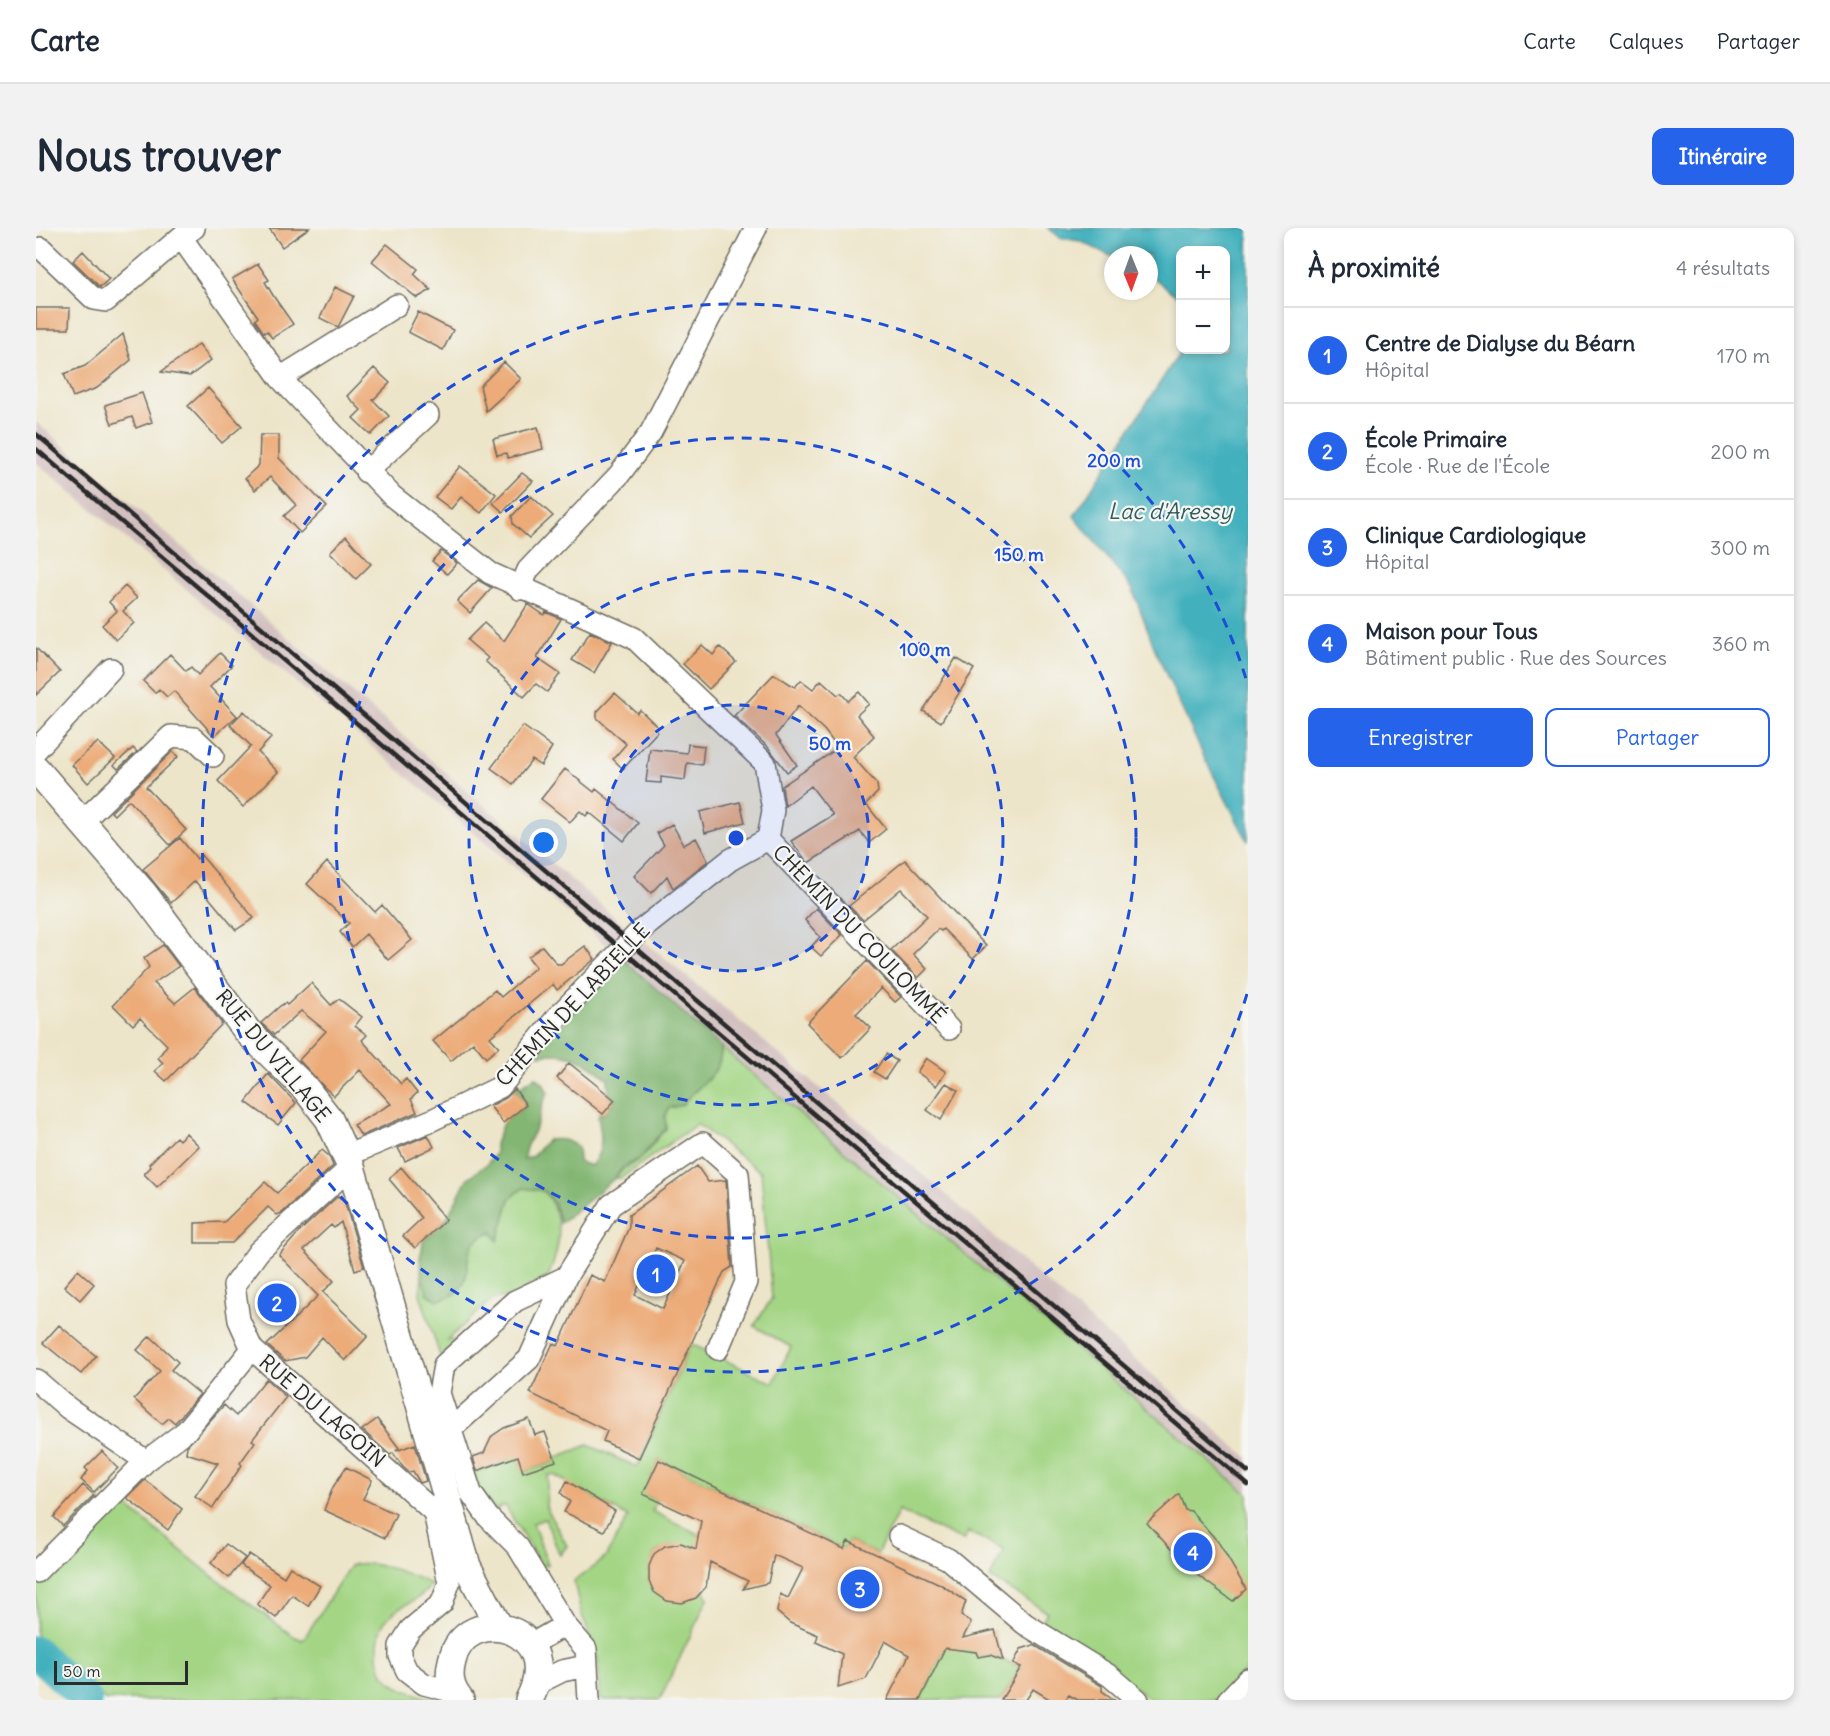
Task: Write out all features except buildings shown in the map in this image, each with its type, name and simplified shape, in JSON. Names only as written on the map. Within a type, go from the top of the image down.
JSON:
[{"type":"main road","name":"RUE DU VILLAGE","points":[[36,769],[144,894],[248,1032],[305,1088],[329,1119],[349,1162],[467,1566],[499,1627]]},
{"type":"main road","name":"RUE DU VILLAGE","points":[[465,1637],[467,1566]]},
{"type":"main road","points":[[457,1696],[449,1673],[454,1651],[465,1637],[484,1628],[499,1627],[518,1633],[530,1645],[539,1665],[533,1691]]},
{"type":"street","points":[[520,589],[528,570],[619,475],[651,432],[756,228]]},
{"type":"street","points":[[41,248],[93,299],[106,301],[188,232],[280,378],[366,472],[392,496],[490,573],[520,589],[634,638],[765,764],[773,810],[768,839]]},
{"type":"street","points":[[280,378],[397,305]]},
{"type":"street","points":[[366,472],[428,416]]},
{"type":"street","points":[[36,750],[111,669]]},
{"type":"street","points":[[82,822],[171,736],[194,738],[213,756]]},
{"type":"street","name":"CHEMIN DU COULOMMÉ","points":[[768,839],[949,1029]]},
{"type":"street","name":"CHEMIN DE LABIELLE","points":[[252,1349],[239,1320],[234,1285],[260,1251],[349,1162],[500,1087],[558,1016],[641,930],[730,860],[768,839]]},
{"type":"street","points":[[451,1430],[529,1359],[566,1276],[611,1205],[703,1143],[738,1174],[746,1282],[718,1349]]},
{"type":"street","points":[[566,1276],[515,1301],[444,1365],[439,1393],[471,1493],[488,1517],[518,1547],[565,1625],[586,1649],[585,1666],[589,1700]]},
{"type":"street","name":"RUE DU LAGOIN","points":[[36,1572],[146,1461],[186,1431],[252,1349],[434,1512],[449,1583],[442,1603],[410,1630],[400,1646],[400,1656],[407,1671]]},
{"type":"street","points":[[36,1380],[68,1408],[146,1461]]},
{"type":"street","points":[[899,1536],[948,1559],[1024,1624],[1110,1676],[1138,1700]]},
{"type":"street","points":[[530,1645],[565,1625]]},
{"type":"street","points":[[407,1671],[423,1674],[451,1663]]},
{"type":"street","points":[[533,1691],[562,1671],[585,1666]]},
{"type":"street","points":[[407,1671],[424,1684],[457,1696]]},
{"type":"street","points":[[1228,1700],[1248,1679]]},
{"type":"shaded area","points":[[36,422],[630,930],[612,950],[36,462]]},
{"type":"shaded area","points":[[643,940],[927,1178],[1248,1458],[1248,1494],[721,1047],[625,961]]},
{"type":"green space","points":[[625,961],[721,1047],[717,1066],[708,1079],[682,1105],[669,1108],[665,1116],[666,1129],[641,1158],[623,1167],[615,1178],[560,1223],[554,1204],[544,1191],[523,1188],[510,1199],[498,1241],[492,1232],[480,1237],[470,1251],[466,1277],[462,1286],[454,1294],[438,1300],[428,1294],[422,1278],[420,1258],[424,1240],[446,1220],[467,1179],[487,1164],[495,1154],[495,1144],[503,1123],[526,1105],[515,1089],[536,1077],[543,1083],[548,1093],[527,1145],[524,1159],[533,1156],[547,1140],[564,1140],[578,1148],[579,1162],[591,1166],[595,1160],[601,1143],[598,1116],[600,1112],[603,1115],[607,1110],[604,1107],[606,1104],[610,1107],[615,1100],[609,1095],[608,1079],[592,1066],[576,1058],[560,1054],[539,1055],[539,1047]]},
{"type":"green space","points":[[721,1047],[1248,1494],[1248,1668],[1217,1700],[1151,1700],[1102,1663],[1040,1625],[1047,1612],[990,1578],[1004,1549],[968,1532],[963,1541],[899,1511],[877,1554],[848,1541],[844,1549],[659,1460],[644,1494],[657,1501],[652,1511],[698,1534],[700,1541],[694,1548],[672,1545],[654,1554],[649,1570],[649,1581],[653,1589],[704,1589],[708,1598],[660,1700],[601,1700],[598,1660],[580,1609],[574,1581],[605,1558],[628,1517],[554,1475],[548,1475],[546,1507],[567,1546],[560,1555],[545,1519],[533,1523],[548,1565],[541,1566],[505,1505],[495,1510],[480,1490],[473,1472],[508,1460],[517,1453],[524,1472],[556,1461],[555,1458],[588,1445],[637,1467],[691,1344],[773,1383],[791,1347],[754,1326],[772,1298],[761,1172],[697,1124],[621,1178],[615,1178],[645,1155],[666,1129],[665,1116],[669,1108],[682,1105],[713,1073],[720,1057]]},
{"type":"green space","points":[[523,1188],[544,1191],[551,1201],[558,1222],[558,1244],[548,1277],[514,1296],[493,1299],[447,1340],[461,1341],[440,1356],[420,1294],[422,1278],[428,1294],[438,1300],[456,1294],[472,1243],[482,1235],[493,1232],[498,1240],[510,1199]]},
{"type":"green space","points":[[117,1498],[211,1575],[293,1636],[303,1640],[350,1566],[379,1565],[403,1572],[431,1585],[420,1596],[393,1613],[385,1622],[379,1638],[378,1659],[381,1669],[394,1684],[436,1700],[105,1700],[36,1637],[36,1580]]},
{"type":"green space","points":[[946,1646],[976,1652],[978,1657],[990,1655],[1021,1667],[1001,1700],[920,1700]]},
{"type":"water","name":"Lac d'Aressy","points":[[1048,228],[1248,228],[1248,842],[1203,755],[1156,652],[1132,588],[1074,516],[1178,354],[1230,354],[1230,246],[1176,246],[1176,296],[1158,281],[1158,246],[1104,246],[1104,253],[1080,241],[1061,238]]},
{"type":"waterway","points":[[36,1652],[86,1700]]},
{"type":"railway","points":[[36,434],[1248,1472]]},
{"type":"railway","points":[[36,449],[1248,1485]]},
{"type":"place","name":"Centre de Dialyse du Béarn","points":[[656,1274]]},
{"type":"place","name":"École Primaire","points":[[277,1303]]},
{"type":"place","name":"Maison pour Tous","points":[[1193,1552]]},
{"type":"place","name":"Clinique Cardiologique","points":[[860,1589]]}]
